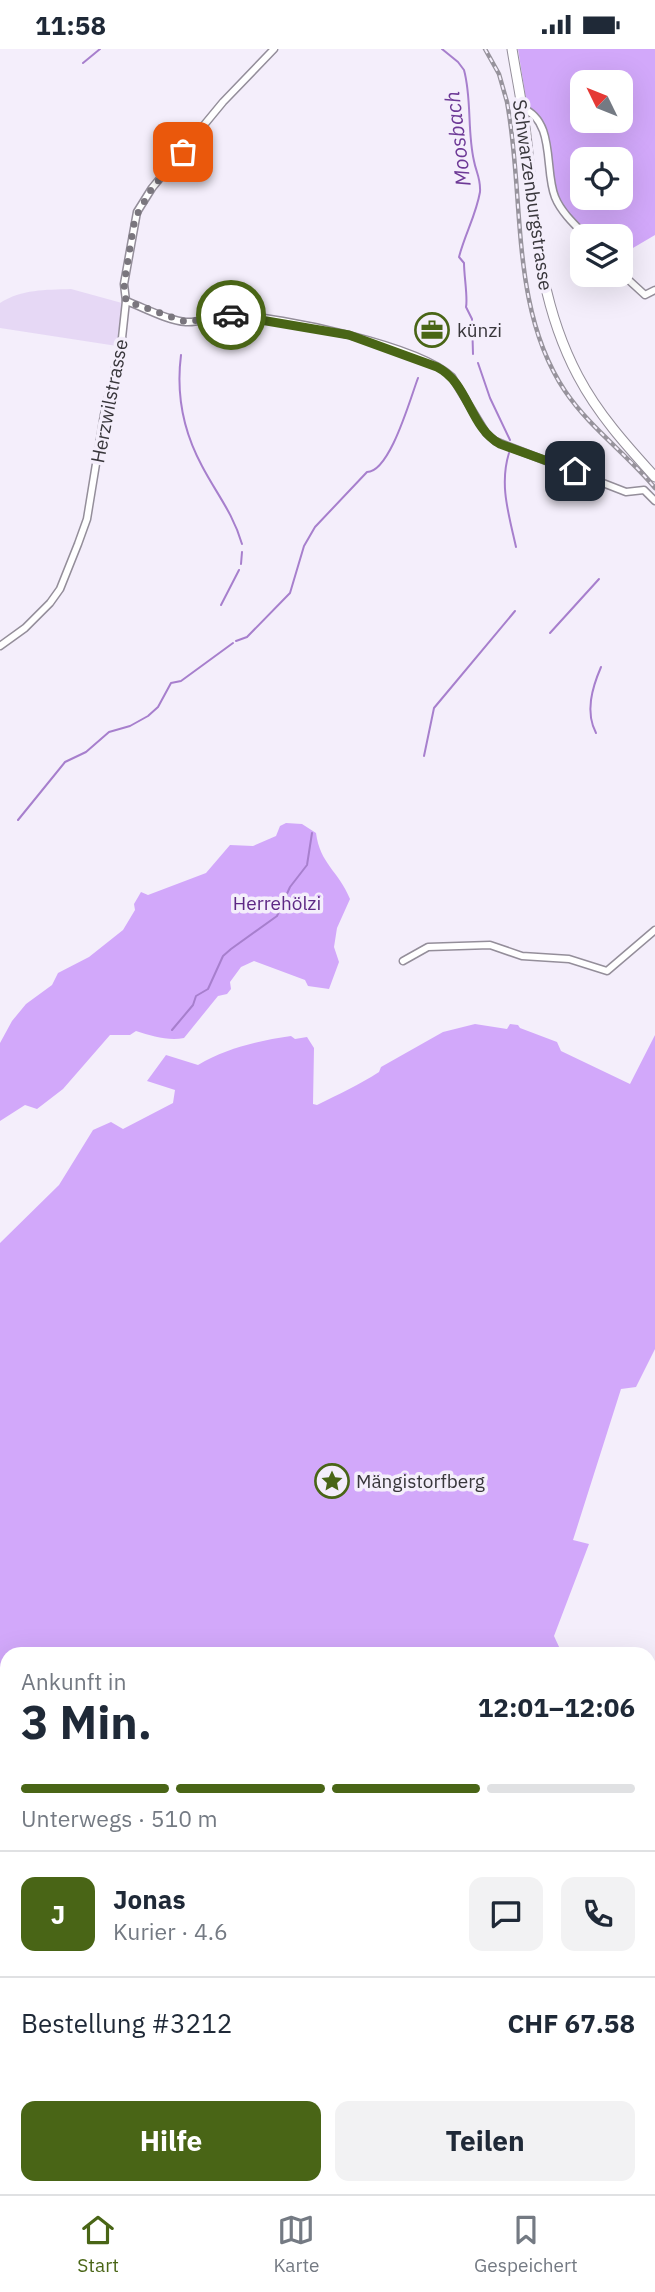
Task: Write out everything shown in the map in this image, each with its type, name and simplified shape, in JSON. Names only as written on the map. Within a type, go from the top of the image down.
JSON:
[{"type":"main road","name":"Schwarzenburgstrasse","points":[[512,49],[522,108],[536,247],[554,320],[573,366],[595,404],[620,439],[655,477]]},
{"type":"street","name":"Herzwilstrasse","points":[[0,646],[25,628],[50,603],[63,582],[87,519],[104,415],[122,338],[126,301],[124,284],[132,232],[142,203],[222,102],[274,49]]},
{"type":"street","points":[[522,108],[534,114],[547,144],[556,201],[576,224]]},
{"type":"street","points":[[633,284],[645,295],[655,290]]},
{"type":"street","points":[[126,301],[178,320],[190,322],[224,315],[255,317],[349,335],[408,354],[447,372],[486,433],[495,441],[626,492],[644,490],[655,501]]},
{"type":"street","points":[[403,961],[428,947],[490,945],[522,955],[569,959],[607,971],[655,930]]},
{"type":"shaded area","points":[[71,289],[122,303],[117,346],[0,328],[0,303],[8,298],[34,291]]},
{"type":"green space","points":[[518,49],[655,49],[655,235],[633,248],[633,224],[577,224],[558,197],[547,135],[536,113],[527,106]]},
{"type":"green space","name":"Herrehölzi","points":[[286,823],[302,824],[316,833],[325,860],[350,899],[337,928],[334,947],[339,962],[329,989],[308,986],[305,980],[254,961],[241,967],[230,982],[231,989],[227,994],[218,996],[184,1038],[166,1038],[136,1031],[130,1035],[110,1035],[63,1089],[37,1109],[25,1105],[0,1121],[0,1043],[12,1021],[26,1004],[52,985],[58,973],[89,957],[123,930],[135,910],[134,904],[141,892],[148,895],[206,873],[230,845],[253,846],[276,836],[280,826]]},
{"type":"green space","points":[[475,1024],[507,1029],[510,1024],[518,1025],[557,1042],[561,1051],[630,1084],[655,1035],[655,1349],[636,1387],[621,1389],[573,1540],[589,1544],[554,1636],[559,1647],[0,1647],[0,1243],[59,1185],[93,1130],[111,1122],[123,1129],[173,1103],[175,1090],[147,1081],[166,1055],[198,1065],[220,1054],[254,1043],[291,1036],[295,1039],[307,1037],[314,1048],[313,1104],[317,1105],[364,1081],[379,1072],[381,1067],[443,1032]]},
{"type":"waterway","points":[[83,63],[100,49]]},
{"type":"waterway","name":"Moosbach","points":[[442,49],[464,70],[472,150],[480,183],[478,200],[459,257],[464,263],[466,307],[472,319],[473,354]]},
{"type":"waterway","points":[[181,355],[180,398],[190,439],[234,523],[242,544]]},
{"type":"waterway","name":"Moosbach","points":[[478,363],[490,398],[510,440]]},
{"type":"waterway","points":[[236,641],[247,637],[290,593],[304,546],[315,527],[367,472],[375,469],[384,460],[398,433],[418,378]]},
{"type":"waterway","name":"Moosbach","points":[[509,453],[505,488],[516,547]]},
{"type":"waterway","points":[[241,564],[242,552]]},
{"type":"waterway","points":[[221,605],[239,570]]},
{"type":"waterway","points":[[550,633],[599,579]]},
{"type":"waterway","name":"Moosbach","points":[[424,756],[434,708],[515,611]]},
{"type":"waterway","points":[[18,820],[65,762],[86,752],[109,732],[130,726],[148,716],[158,707],[171,683],[181,681],[233,643]]},
{"type":"waterway","points":[[596,733],[590,708],[601,667]]},
{"type":"waterway","name":"Moosbach","points":[[172,1030],[193,1005],[196,996],[208,989],[223,956],[277,916],[290,887],[307,865],[312,833]]},
{"type":"railway","points":[[485,49],[499,74],[507,102],[527,288],[535,324],[547,358],[575,404],[655,488]]},
{"type":"way so far","points":[[183,152],[152,188],[135,218],[124,284],[126,301],[170,319],[186,322],[231,315]]},
{"type":"place","name":"künzi","points":[[432,330]]},
{"type":"place","name":"Mängistorfberg","points":[[332,1481]]},
{"type":"route","points":[[231,315],[349,335],[408,354],[437,367],[447,372],[457,383],[490,438],[575,471]]}]
